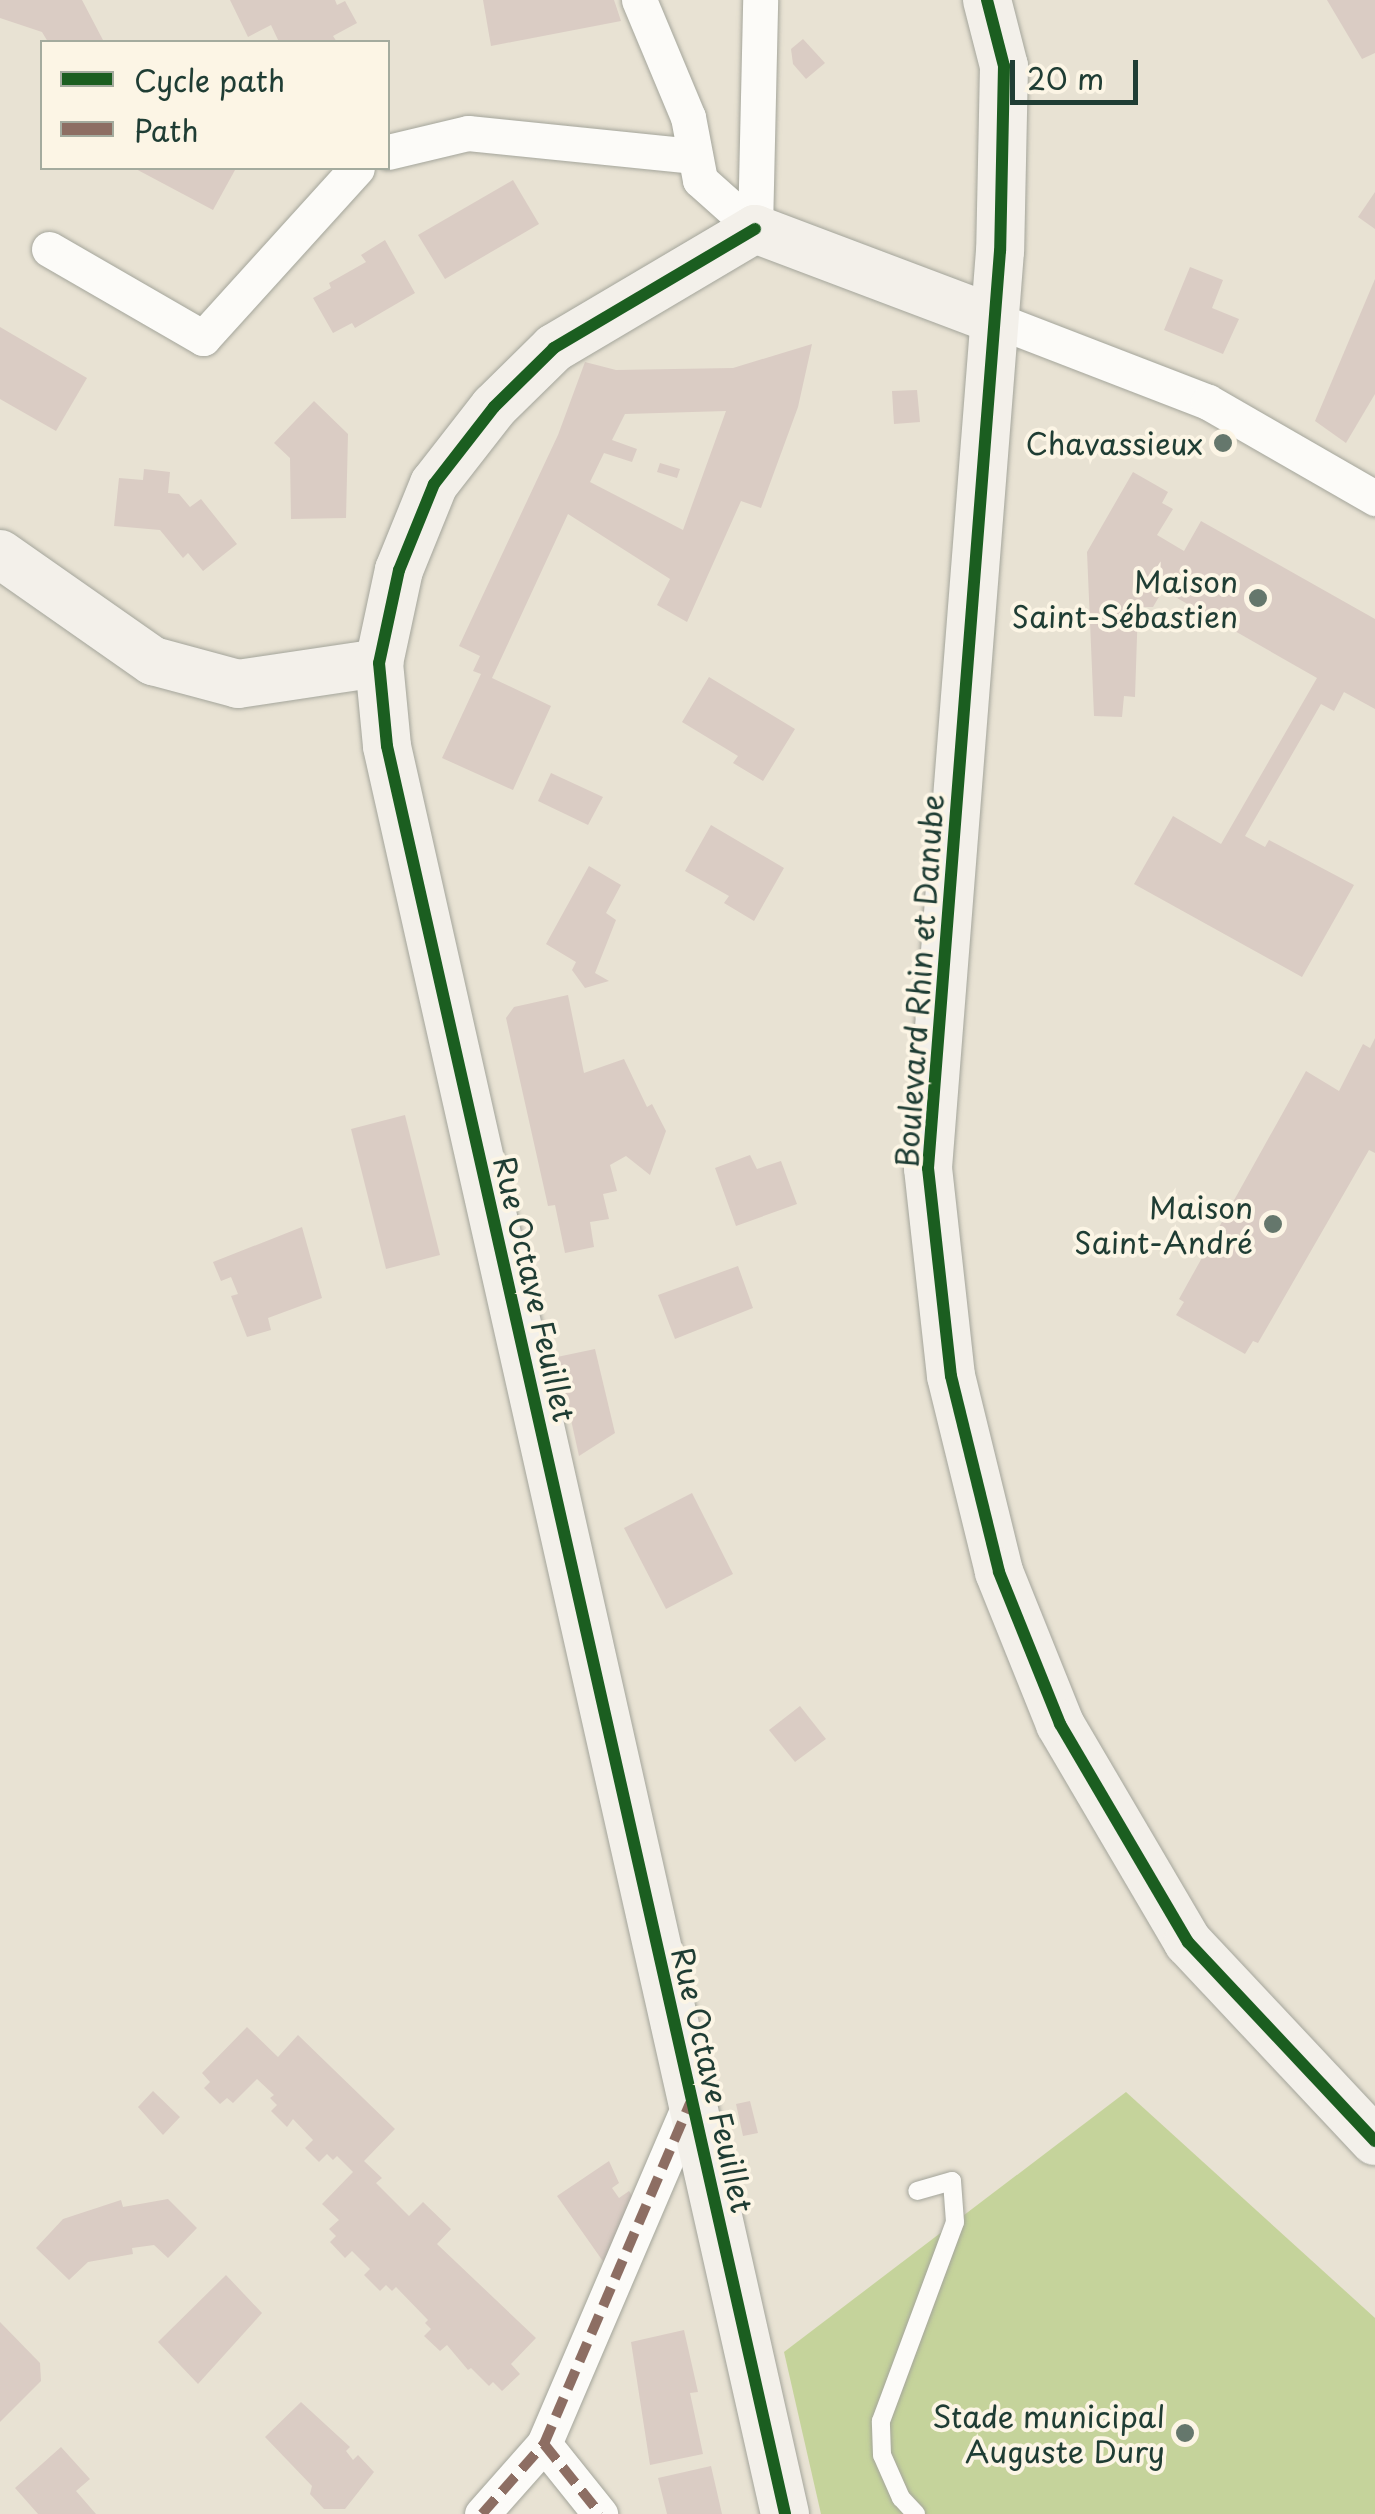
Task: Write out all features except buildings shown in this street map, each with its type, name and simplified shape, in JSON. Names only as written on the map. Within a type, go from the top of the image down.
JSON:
[{"type":"street","points":[[639,0],[688,117],[700,180],[756,229],[1208,402],[1375,498]]},
{"type":"street","points":[[756,229],[760,0]]},
{"type":"street","name":"Boulevard Rhin et Danube","points":[[987,0],[1004,66],[1000,251],[928,1168],[951,1376],[999,1572],[1060,1724],[1188,1942],[1375,2141]]},
{"type":"street","points":[[390,152],[468,132],[695,156]]},
{"type":"street","points":[[48,249],[202,338],[352,170]]},
{"type":"street","name":"Rue Octave Feuillet","points":[[756,229],[554,348],[494,407],[434,484],[398,570],[380,662],[387,746],[785,2514]]},
{"type":"street","points":[[0,554],[66,605],[153,661],[238,684],[380,662]]},
{"type":"street","points":[[482,2514],[544,2444],[692,2098]]},
{"type":"street","points":[[544,2444],[600,2514]]},
{"type":"lane","points":[[916,2514],[901,2498],[882,2455],[881,2421],[956,2222],[952,2180],[918,2191]]},
{"type":"green space","points":[[1126,2092],[1375,2318],[1375,2514],[821,2514],[784,2352]]},
{"type":"marked path","points":[[482,2514],[544,2444],[690,2103]]},
{"type":"marked path","points":[[544,2444],[600,2514]]},
{"type":"cycle path","points":[[987,0],[1004,66],[1000,251],[928,1168],[951,1376],[999,1572],[1060,1724],[1188,1942],[1375,2141]]},
{"type":"cycle path","points":[[755,229],[554,348],[494,407],[434,484],[399,570],[379,663],[387,746],[785,2514]]},
{"type":"place","name":"Chavassieux","points":[[1223,443]]},
{"type":"place","name":"Maison Saint-Sébastien","points":[[1258,598]]},
{"type":"place","name":"Maison Saint-André","points":[[1273,1224]]},
{"type":"place","name":"Stade municipal Auguste Dury","points":[[1185,2433]]}]
